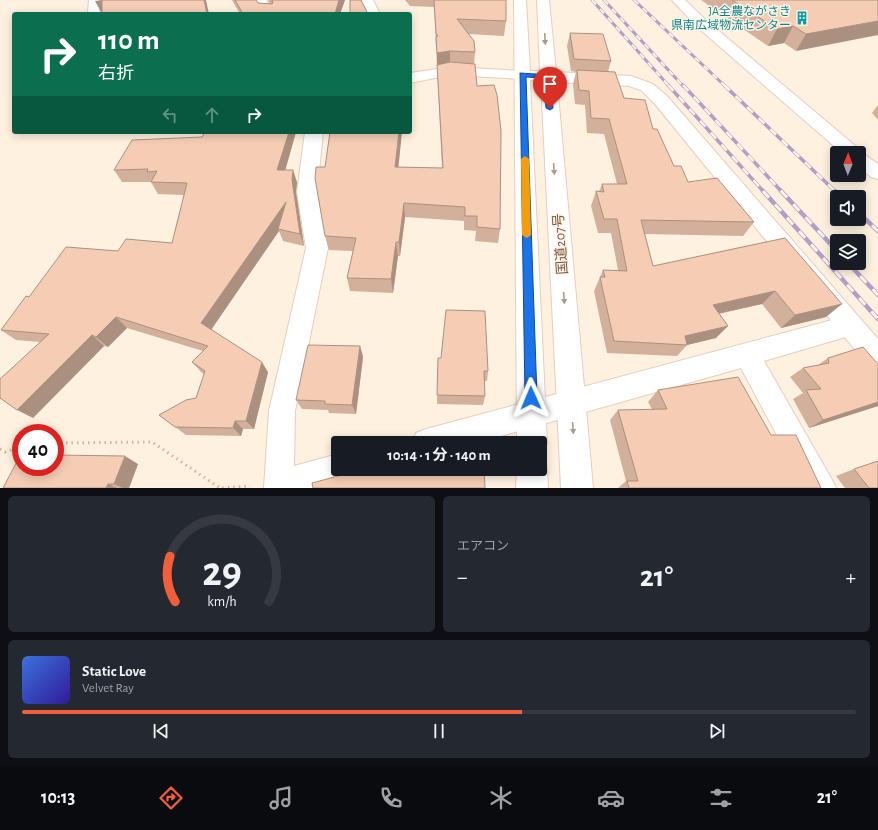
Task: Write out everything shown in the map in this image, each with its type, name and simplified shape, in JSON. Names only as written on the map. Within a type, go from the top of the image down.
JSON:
[{"type":"street","points":[[260,0],[268,12]]},
{"type":"street","points":[[367,0],[373,12]]},
{"type":"street","points":[[520,0],[532,436]]},
{"type":"street","name":"国道207号","points":[[543,0],[547,77],[577,488]]},
{"type":"street","points":[[678,0],[701,23],[845,146]]},
{"type":"street","points":[[412,78],[450,71],[631,81],[647,87],[661,100],[878,358]]},
{"type":"street","points":[[314,134],[307,192],[317,248],[282,411],[279,486],[331,470]]},
{"type":"street","points":[[866,163],[878,172]]},
{"type":"street","points":[[451,436],[851,326]]},
{"type":"street","points":[[747,354],[821,488]]},
{"type":"street","points":[[532,476],[532,488]]},
{"type":"path","points":[[64,443],[152,442],[220,488],[279,486]]},
{"type":"path","points":[[0,449],[5,452],[12,450]]},
{"type":"building","points":[[102,0],[204,0],[207,12],[102,12]]},
{"type":"building","points":[[235,0],[256,0],[258,3],[272,4],[272,0],[339,0],[336,12],[242,12]]},
{"type":"building","points":[[350,0],[361,0],[367,12],[350,12]]},
{"type":"building","points":[[434,0],[506,0],[506,21],[457,19],[474,41],[475,52],[450,51],[437,53],[436,37],[438,36],[436,33]]},
{"type":"building","points":[[732,0],[878,0],[878,21],[806,34],[793,26],[777,29]]},
{"type":"building","points":[[570,33],[603,34],[611,61],[574,59]]},
{"type":"building","points":[[450,62],[475,64],[477,86],[494,85],[497,95],[501,131],[500,229],[477,227],[477,216],[465,216],[465,207],[404,203],[399,242],[396,242],[391,279],[347,278],[356,238],[325,236],[315,178],[316,167],[325,167],[330,134],[399,134],[395,167],[443,168],[437,65]]},
{"type":"building","points":[[577,70],[615,72],[624,98],[645,100],[653,129],[657,129],[674,166],[681,166],[688,182],[717,178],[754,222],[641,220],[653,266],[785,238],[842,304],[795,315],[775,291],[713,305],[728,326],[685,336],[687,345],[614,341],[600,277],[605,277],[603,270],[627,271],[617,219],[604,219],[596,191],[604,192],[602,184],[627,184],[609,119],[591,118],[589,91],[579,90]]},
{"type":"building","points":[[204,134],[288,134],[277,170],[293,170],[292,180],[300,234],[278,229],[286,202],[201,323],[262,362],[246,421],[235,421],[233,428],[175,427],[159,415],[186,400],[196,398],[205,371],[192,362],[208,346],[116,317],[96,337],[92,335],[17,410],[0,398],[0,379],[49,334],[1,330],[26,296],[29,297],[66,247],[118,251],[126,239],[172,243],[187,183],[151,182],[157,171],[147,172],[148,169],[114,170],[132,140],[202,137]]},
{"type":"building","points":[[446,310],[485,311],[488,371],[484,371],[485,396],[437,395],[438,358],[441,358]]},
{"type":"building","points":[[308,345],[360,346],[352,405],[325,404],[325,401],[296,400]]},
{"type":"building","points":[[863,347],[878,364],[878,402],[823,420],[806,390],[821,389],[803,368],[829,363],[828,358]]},
{"type":"building","points":[[738,377],[771,435],[796,435],[821,488],[629,488],[627,481],[638,481],[618,410],[667,409],[658,390]]},
{"type":"building","points":[[64,455],[125,456],[114,484],[108,484],[106,488],[3,488],[12,471],[12,476],[64,476]]},
{"type":"building","points":[[878,461],[878,488],[869,488],[854,469]]},
{"type":"building","points":[[338,476],[484,476],[485,488],[313,488],[312,483]]},
{"type":"railway","points":[[592,0],[669,86]]},
{"type":"railway","points":[[604,0],[683,86]]},
{"type":"railway","points":[[634,0],[725,86]]},
{"type":"railway","points":[[668,85],[764,192]]},
{"type":"railway","points":[[683,85],[782,192]]},
{"type":"railway","points":[[724,85],[834,190]]},
{"type":"railway","points":[[763,191],[878,319]]},
{"type":"railway","points":[[781,191],[830,244]]},
{"type":"railway","points":[[866,220],[878,231]]},
{"type":"railway","points":[[855,270],[878,295]]},
{"type":"slow traffic","points":[[525,159],[527,235]]},
{"type":"place","name":"JA全農ながさき 県南広域物流センター","points":[[802,18]]},
{"type":"route","points":[[531,398],[522,75],[547,77],[550,108]]}]
